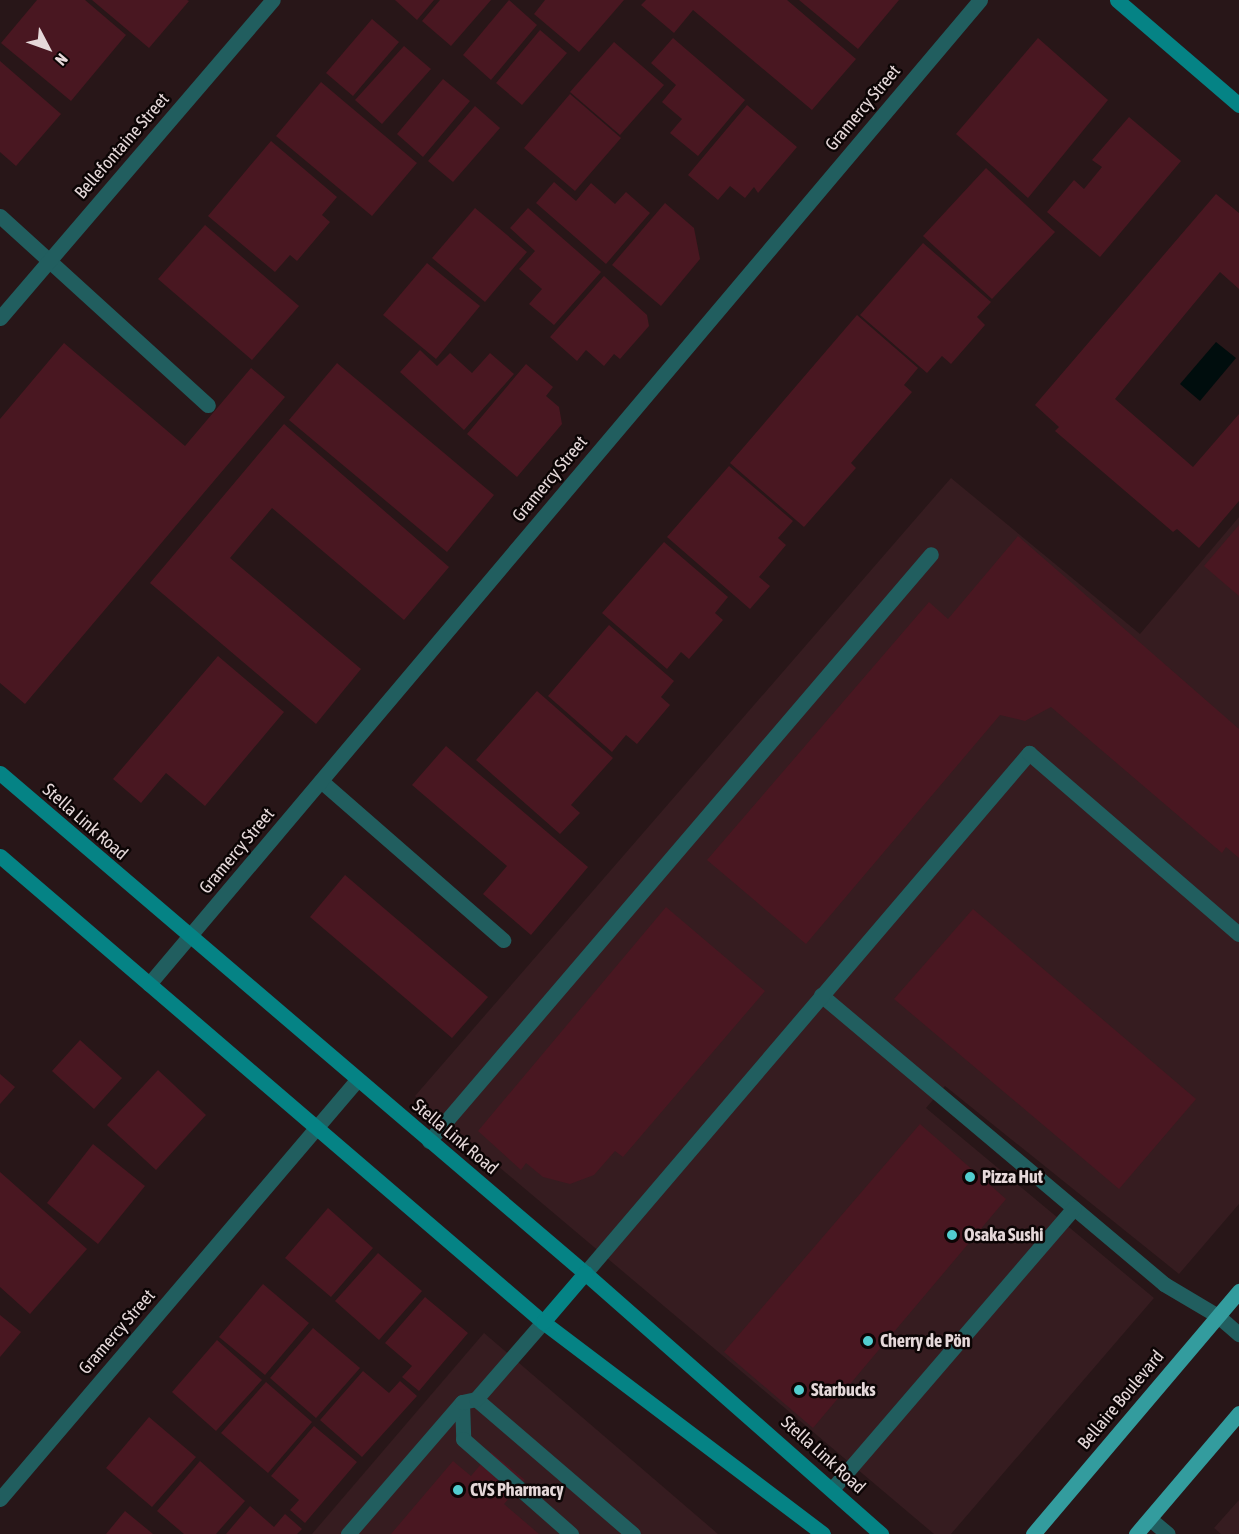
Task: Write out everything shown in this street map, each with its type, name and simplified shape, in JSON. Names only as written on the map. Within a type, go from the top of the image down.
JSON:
[{"type":"main road","points":[[1117,0],[1239,105]]},
{"type":"main road","name":"Stella Link Road","points":[[0,773],[189,938],[585,1273],[833,1488],[881,1534]]},
{"type":"main road","points":[[0,856],[543,1322],[813,1532]]},
{"type":"main road","points":[[543,1322],[585,1273]]},
{"type":"main road","name":"Bellaire Boulevard","points":[[1034,1534],[1239,1291]]},
{"type":"main road","points":[[1136,1534],[1239,1413]]},
{"type":"street","name":"Bellefontaine Street","points":[[0,318],[273,0]]},
{"type":"street","name":"Gramercy Street","points":[[149,984],[980,0]]},
{"type":"street","points":[[0,216],[208,405]]},
{"type":"street","points":[[429,1141],[931,554]]},
{"type":"street","points":[[585,1273],[1029,753],[1239,934]]},
{"type":"street","points":[[321,782],[503,940]]},
{"type":"street","points":[[821,994],[1164,1284],[1218,1316],[1239,1334]]},
{"type":"street","name":"Gramercy Street","points":[[0,1499],[357,1080]]},
{"type":"street","points":[[833,1488],[1074,1208]]},
{"type":"street","points":[[348,1534],[543,1322]]},
{"type":"street","points":[[469,1401],[463,1440],[571,1534]]},
{"type":"street","points":[[469,1401],[633,1534]]},
{"type":"street","points":[[1150,1519],[1168,1534]]},
{"type":"shaded area","points":[[1216,342],[1236,358],[1200,401],[1180,384]]},
{"type":"shaded area","points":[[951,478],[1140,634],[1239,517],[1239,1204],[1179,1274],[945,1086],[926,1108],[1154,1298],[951,1534],[934,1534],[415,1096]]},
{"type":"shaded area","points":[[484,1333],[718,1534],[312,1534]]},
{"type":"shaded area","points":[[1239,1500],[1239,1534],[1221,1534],[1214,1528]]},
{"type":"building","points":[[37,0],[85,0],[126,35],[71,101],[1,43]]},
{"type":"building","points":[[92,0],[187,0],[189,1],[149,48]]},
{"type":"building","points":[[395,0],[434,0],[417,20]]},
{"type":"building","points":[[440,0],[491,0],[451,46],[422,21]]},
{"type":"building","points":[[509,0],[537,25],[491,80],[463,55]]},
{"type":"building","points":[[545,0],[624,0],[579,52],[534,14]]},
{"type":"building","points":[[646,0],[787,0],[856,59],[812,110],[693,10],[674,33],[641,5]]},
{"type":"building","points":[[799,0],[899,0],[858,49]]},
{"type":"building","points":[[372,19],[399,42],[353,96],[326,73]]},
{"type":"building","points":[[540,30],[567,53],[522,105],[496,83]]},
{"type":"building","points":[[673,38],[745,100],[698,156],[670,133],[682,119],[662,102],[676,85],[651,63]]},
{"type":"building","points":[[1038,38],[1108,100],[1028,198],[956,134]]},
{"type":"building","points":[[614,42],[664,85],[620,135],[570,92]]},
{"type":"building","points":[[404,46],[431,69],[382,124],[355,100]]},
{"type":"building","points":[[0,61],[61,114],[16,166],[0,152]]},
{"type":"building","points":[[443,79],[470,101],[423,157],[397,134]]},
{"type":"building","points":[[321,82],[417,163],[372,216],[276,136]]},
{"type":"building","points":[[570,94],[621,138],[575,191],[524,148]]},
{"type":"building","points":[[747,105],[797,147],[758,193],[754,187],[745,198],[730,186],[718,200],[688,175]]},
{"type":"building","points":[[475,106],[500,128],[453,182],[428,161]]},
{"type":"building","points":[[1129,117],[1181,161],[1100,257],[1047,212],[1074,180],[1084,189],[1102,167],[1092,160]]},
{"type":"building","points":[[271,141],[337,197],[322,215],[330,222],[297,261],[290,255],[275,272],[208,216]]},
{"type":"building","points":[[986,168],[1055,232],[992,299],[923,236]]},
{"type":"building","points":[[554,182],[576,201],[591,183],[615,204],[626,192],[650,213],[606,264],[536,203]]},
{"type":"building","points":[[1216,194],[1239,213],[1239,289],[1220,272],[1115,399],[1193,467],[1239,414],[1239,501],[1199,548],[1177,529],[1173,532],[1055,431],[1059,427],[1035,405]]},
{"type":"building","points":[[665,203],[694,228],[700,259],[661,306],[612,265]]},
{"type":"building","points":[[475,208],[527,252],[485,302],[432,258]]},
{"type":"building","points":[[528,208],[601,272],[554,325],[529,304],[542,289],[519,269],[535,251],[510,228]]},
{"type":"building","points":[[205,225],[299,306],[252,360],[158,279]]},
{"type":"building","points":[[923,243],[991,302],[977,317],[985,325],[951,364],[942,356],[927,373],[860,315]]},
{"type":"building","points":[[427,263],[480,306],[436,359],[383,315]]},
{"type":"building","points":[[604,276],[647,315],[649,326],[620,359],[614,354],[604,366],[586,350],[577,361],[550,337]]},
{"type":"building","points":[[857,315],[918,368],[904,385],[912,392],[851,463],[856,468],[804,527],[730,463]]},
{"type":"building","points":[[64,343],[185,446],[251,368],[285,397],[25,704],[0,683],[0,419]]},
{"type":"building","points":[[420,350],[437,366],[450,353],[472,373],[490,353],[514,374],[464,430],[400,372]]},
{"type":"building","points":[[337,363],[494,495],[447,552],[289,420]]},
{"type":"building","points":[[526,364],[553,387],[546,396],[559,407],[562,424],[517,477],[467,434]]},
{"type":"building","points":[[284,424],[449,567],[404,620],[272,508],[230,558],[361,669],[316,724],[150,583]]},
{"type":"building","points":[[729,466],[793,521],[778,538],[786,545],[759,577],[770,586],[750,609],[667,537]]},
{"type":"building","points":[[1239,525],[1239,596],[1204,566]]},
{"type":"building","points":[[1018,536],[1239,729],[1239,858],[1226,847],[1222,853],[1051,707],[1025,721],[1000,715],[806,944],[707,860],[929,602],[948,619]]},
{"type":"building","points":[[664,542],[728,597],[715,613],[723,620],[689,659],[681,652],[667,669],[602,613]]},
{"type":"building","points":[[609,625],[674,681],[661,697],[670,705],[637,744],[626,735],[612,752],[548,696]]},
{"type":"building","points":[[218,656],[284,712],[205,806],[166,773],[141,803],[113,779]]},
{"type":"building","points":[[537,691],[613,758],[571,805],[580,813],[560,834],[476,760]]},
{"type":"building","points":[[446,746],[588,867],[531,935],[483,894],[507,866],[412,785]]},
{"type":"building","points":[[345,875],[488,997],[452,1038],[310,917]]},
{"type":"building","points":[[666,907],[765,991],[623,1157],[615,1151],[594,1175],[570,1184],[543,1177],[526,1163],[521,1170],[478,1131]]},
{"type":"building","points":[[973,909],[1196,1099],[1119,1189],[894,999]]},
{"type":"building","points":[[80,1040],[122,1078],[94,1109],[52,1071]]},
{"type":"building","points":[[158,1070],[206,1115],[156,1170],[107,1125]]},
{"type":"building","points":[[0,1074],[15,1087],[0,1104]]},
{"type":"building","points":[[920,1124],[1006,1199],[813,1428],[724,1352]]},
{"type":"building","points":[[93,1144],[145,1186],[98,1244],[47,1203]]},
{"type":"building","points":[[0,1172],[87,1249],[30,1314],[0,1287]]},
{"type":"building","points":[[328,1208],[373,1248],[331,1297],[285,1258]]},
{"type":"building","points":[[378,1253],[422,1291],[379,1340],[335,1301]]},
{"type":"building","points":[[263,1284],[309,1323],[265,1375],[219,1337]]},
{"type":"building","points":[[425,1297],[468,1333],[419,1391],[402,1377],[412,1366],[385,1343]]},
{"type":"building","points":[[0,1315],[21,1332],[0,1357]]},
{"type":"building","points":[[313,1328],[360,1368],[316,1418],[270,1378]]},
{"type":"building","points":[[217,1340],[262,1380],[216,1431],[172,1392]]},
{"type":"building","points":[[363,1371],[389,1393],[400,1381],[417,1396],[362,1457],[320,1420]]},
{"type":"building","points":[[266,1382],[312,1422],[268,1473],[221,1433]]},
{"type":"building","points":[[149,1417],[196,1457],[152,1507],[106,1468]]},
{"type":"building","points":[[314,1426],[357,1462],[305,1523],[290,1510],[299,1500],[271,1476]]},
{"type":"building","name":"CVS Pharmacy","points":[[491,1452],[525,1480],[504,1504],[539,1534],[391,1534],[453,1461],[471,1476]]},
{"type":"building","points":[[200,1461],[245,1501],[216,1534],[184,1534],[157,1511]]},
{"type":"building","points":[[250,1506],[274,1527],[285,1514],[302,1529],[297,1534],[226,1534]]},
{"type":"building","points":[[125,1511],[153,1534],[106,1534]]},
{"type":"place","name":"Pizza Hut","points":[[970,1177]]},
{"type":"place","name":"Osaka Sushi","points":[[952,1235]]},
{"type":"place","name":"Cherry de Pön","points":[[868,1341]]},
{"type":"place","name":"Starbucks","points":[[799,1390]]},
{"type":"place","name":"CVS Pharmacy","points":[[458,1490]]}]
